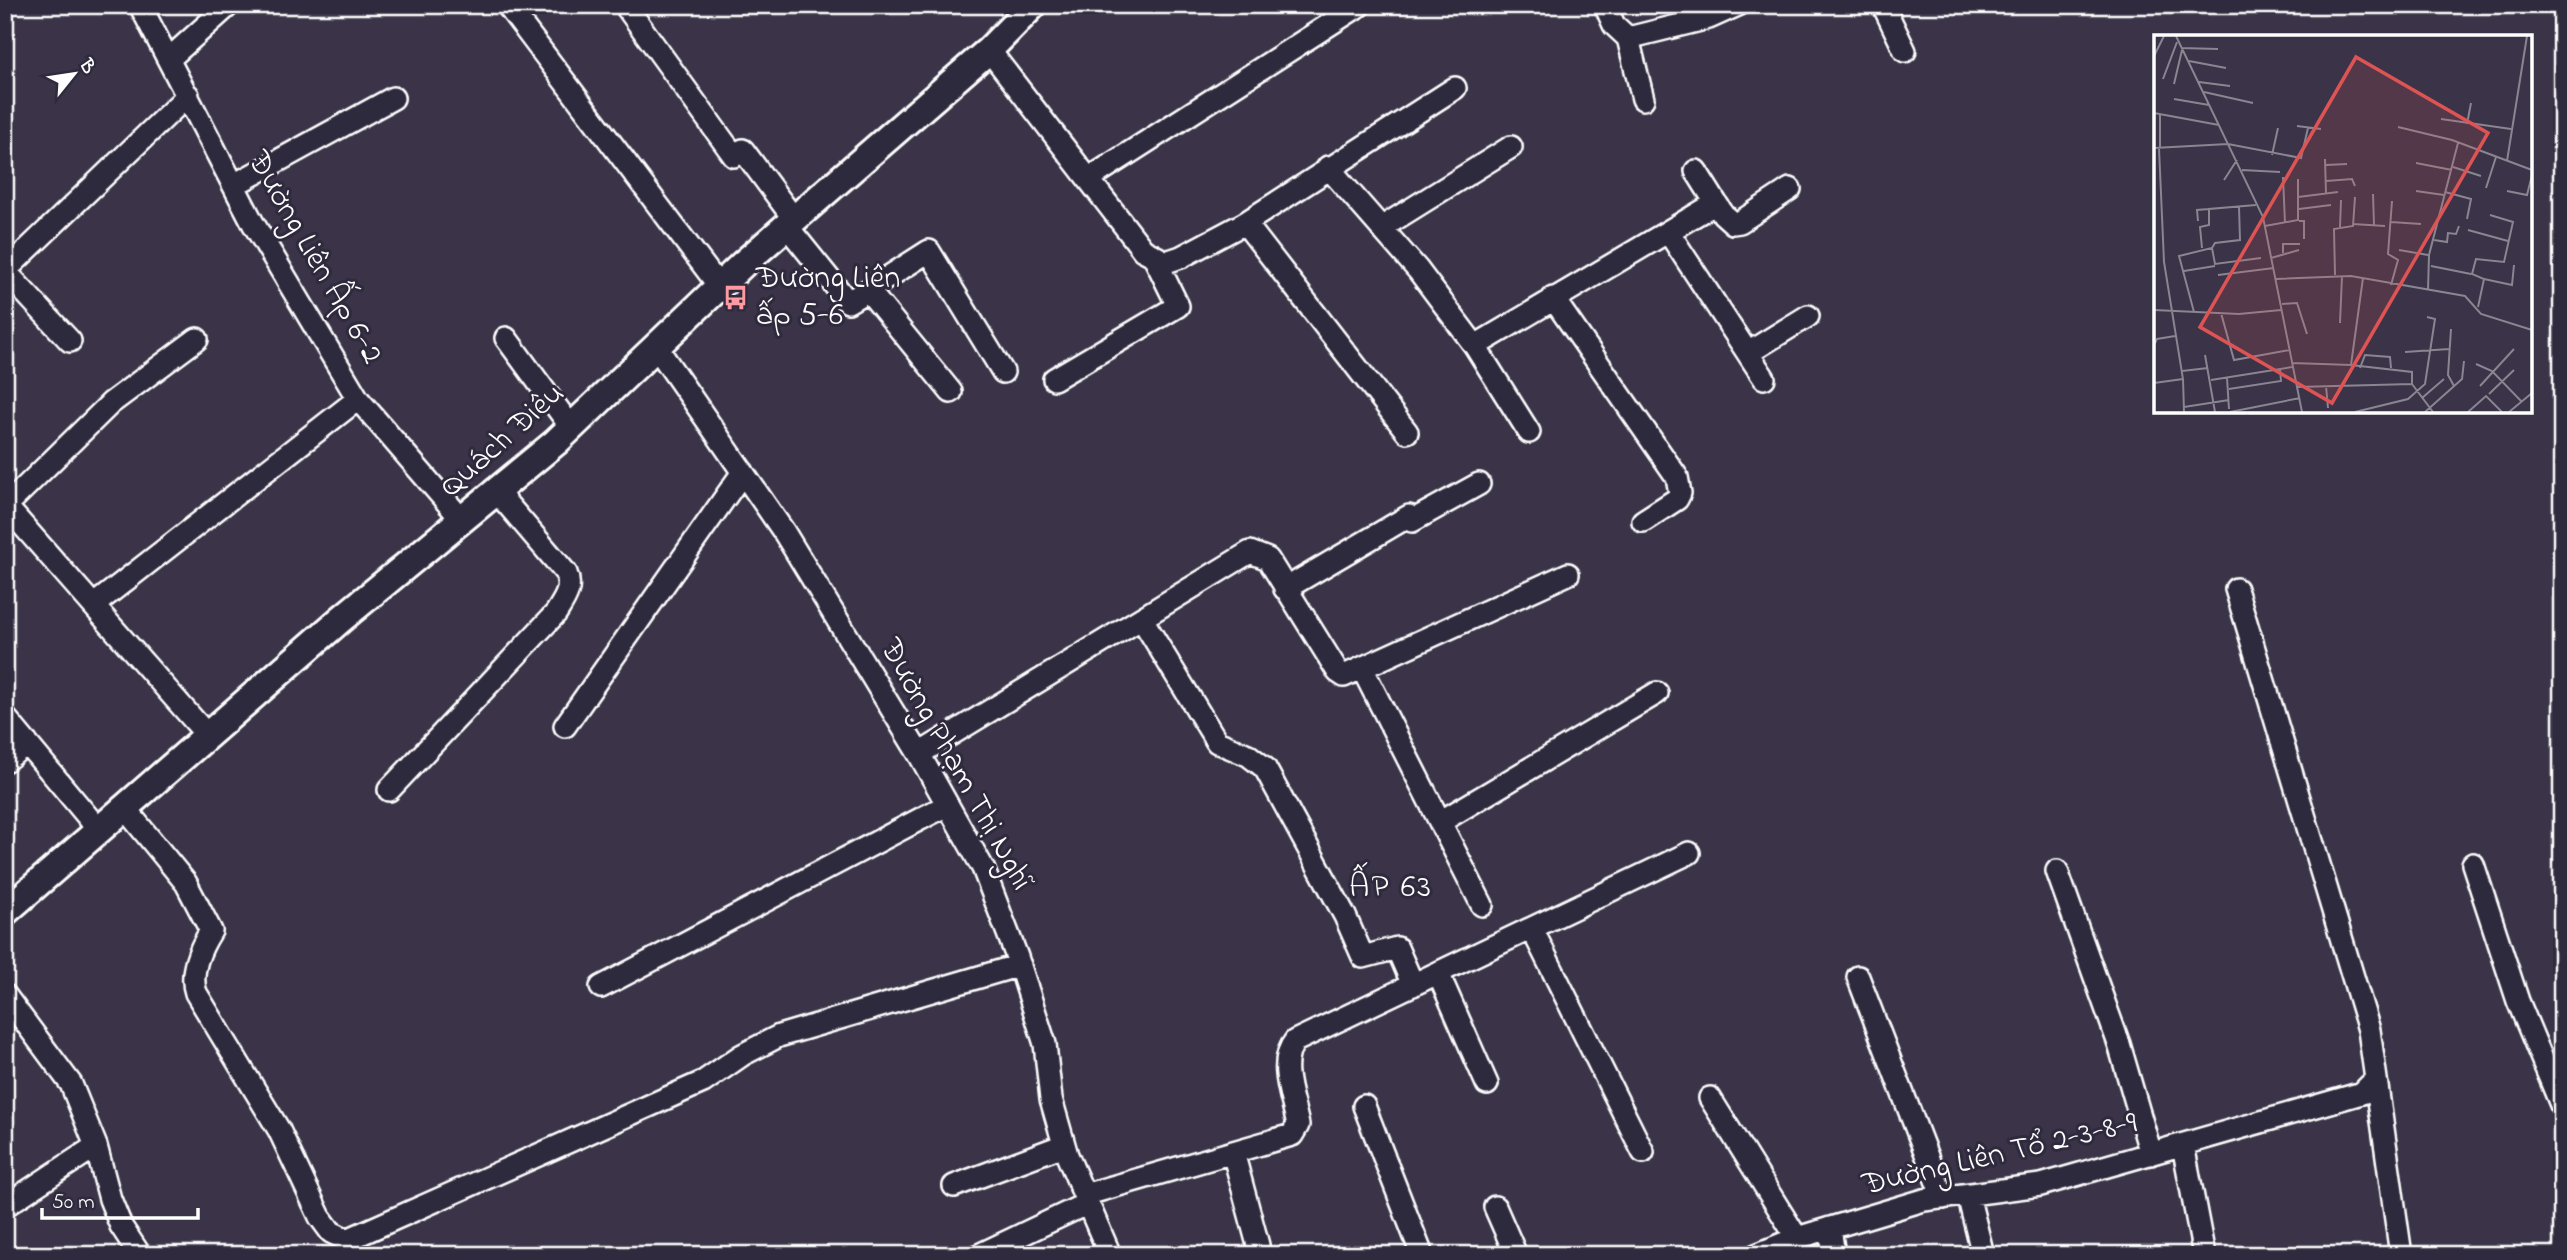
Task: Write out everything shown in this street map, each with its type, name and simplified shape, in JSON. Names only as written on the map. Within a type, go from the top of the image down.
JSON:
[{"type":"main road","name":"Quách Điêu","points":[[5,912],[340,620],[463,521],[571,427],[719,286],[989,50],[1033,5]]},
{"type":"street","name":"Đường Liên Ấp 6-2","points":[[140,5],[253,223],[358,399],[463,521]]},
{"type":"street","points":[[169,59],[229,5]]},
{"type":"street","points":[[507,5],[719,286]]},
{"type":"street","points":[[625,5],[734,156],[744,150],[790,222],[848,302],[929,251],[1003,372]]},
{"type":"street","points":[[1090,178],[1360,5]]},
{"type":"street","points":[[1605,5],[1614,25],[1628,38],[1643,99]]},
{"type":"street","points":[[1628,38],[1709,18],[1738,5]]},
{"type":"street","points":[[1883,5],[1905,51]]},
{"type":"street","points":[[989,50],[1143,250],[1166,262],[1181,257],[1245,223],[1328,167],[1455,88]]},
{"type":"street","points":[[70,341],[5,271],[188,94]]},
{"type":"street","points":[[234,185],[393,98]]},
{"type":"street","points":[[1381,228],[1511,147]]},
{"type":"street","points":[[1328,167],[1418,270],[1475,346],[1529,432]]},
{"type":"street","points":[[1696,171],[1728,220],[1737,223],[1790,189]]},
{"type":"street","points":[[1475,346],[1716,203]]},
{"type":"street","points":[[1245,223],[1407,432]]},
{"type":"street","points":[[1669,233],[1764,378]]},
{"type":"street","points":[[1054,379],[1178,306],[1153,255]]},
{"type":"street","points":[[868,290],[951,392]]},
{"type":"street","points":[[1553,298],[1677,477],[1680,493],[1677,499],[1643,521]]},
{"type":"street","points":[[1748,353],[1808,316]]},
{"type":"street","points":[[506,338],[571,427]]},
{"type":"street","points":[[197,339],[111,403],[6,505],[206,735]]},
{"type":"street","name":"Đường Phạm Thị Nghĩ","points":[[655,345],[784,532],[919,754],[983,868],[1020,965],[1045,1044],[1051,1099],[1064,1145],[1110,1255]]},
{"type":"street","points":[[94,605],[358,399]]},
{"type":"street","points":[[565,726],[743,472]]},
{"type":"street","points":[[1285,589],[1409,516],[1412,521],[1479,484]]},
{"type":"street","points":[[389,790],[556,613],[568,594],[566,573],[497,492]]},
{"type":"street","points":[[919,754],[1250,552],[1268,559],[1339,674],[1347,676],[1568,574]]},
{"type":"street","points":[[2236,589],[2369,1030],[2401,1255]]},
{"type":"street","points":[[1142,619],[1217,742],[1248,755],[1265,768],[1345,916],[1363,957],[1397,948],[1413,985]]},
{"type":"street","points":[[1362,668],[1482,905]]},
{"type":"street","points":[[1440,822],[1657,693]]},
{"type":"street","points":[[5,717],[98,829]]},
{"type":"street","points":[[5,761],[27,743]]},
{"type":"street","points":[[601,987],[947,805]]},
{"type":"street","points":[[124,807],[186,883],[211,930],[202,946],[192,981],[196,993],[279,1130],[320,1217],[347,1247],[703,1082],[742,1055],[779,1036],[1020,965]]},
{"type":"street","points":[[979,1255],[1086,1199],[1292,1135],[1298,1125],[1287,1068],[1287,1051],[1295,1041],[1689,853]]},
{"type":"street","points":[[2473,864],[2518,1001],[2554,1063],[2562,1107]]},
{"type":"street","points":[[2057,871],[2119,1044],[2151,1154]]},
{"type":"street","points":[[1532,929],[1643,1152]]},
{"type":"street","points":[[1438,973],[1487,1084]]},
{"type":"street","points":[[1858,977],[1943,1198]]},
{"type":"street","points":[[5,995],[71,1084],[96,1146],[110,1199],[121,1226],[140,1255]]},
{"type":"street","name":"Đường Liên Tổ 2-3-8-9","points":[[1756,1255],[1797,1238],[1924,1200],[2041,1185],[2183,1145],[2362,1093],[2375,1080]]},
{"type":"street","points":[[1710,1098],[1797,1238]]},
{"type":"street","points":[[1364,1106],[1422,1255]]},
{"type":"street","points":[[954,1185],[1064,1145]]},
{"type":"street","points":[[2183,1145],[2204,1255]]},
{"type":"street","points":[[5,1206],[96,1146]]},
{"type":"street","points":[[1233,1152],[1258,1245]]},
{"type":"street","points":[[1968,1195],[1983,1255]]},
{"type":"street","points":[[1495,1207],[1516,1255]]},
{"type":"street","points":[[1830,1228],[1834,1255]]},
{"type":"place","name":"Đường Liên ấp 5-6","points":[[736,297]]},
{"type":"district","name":"ẤP 63","points":[[1391,888]]}]
